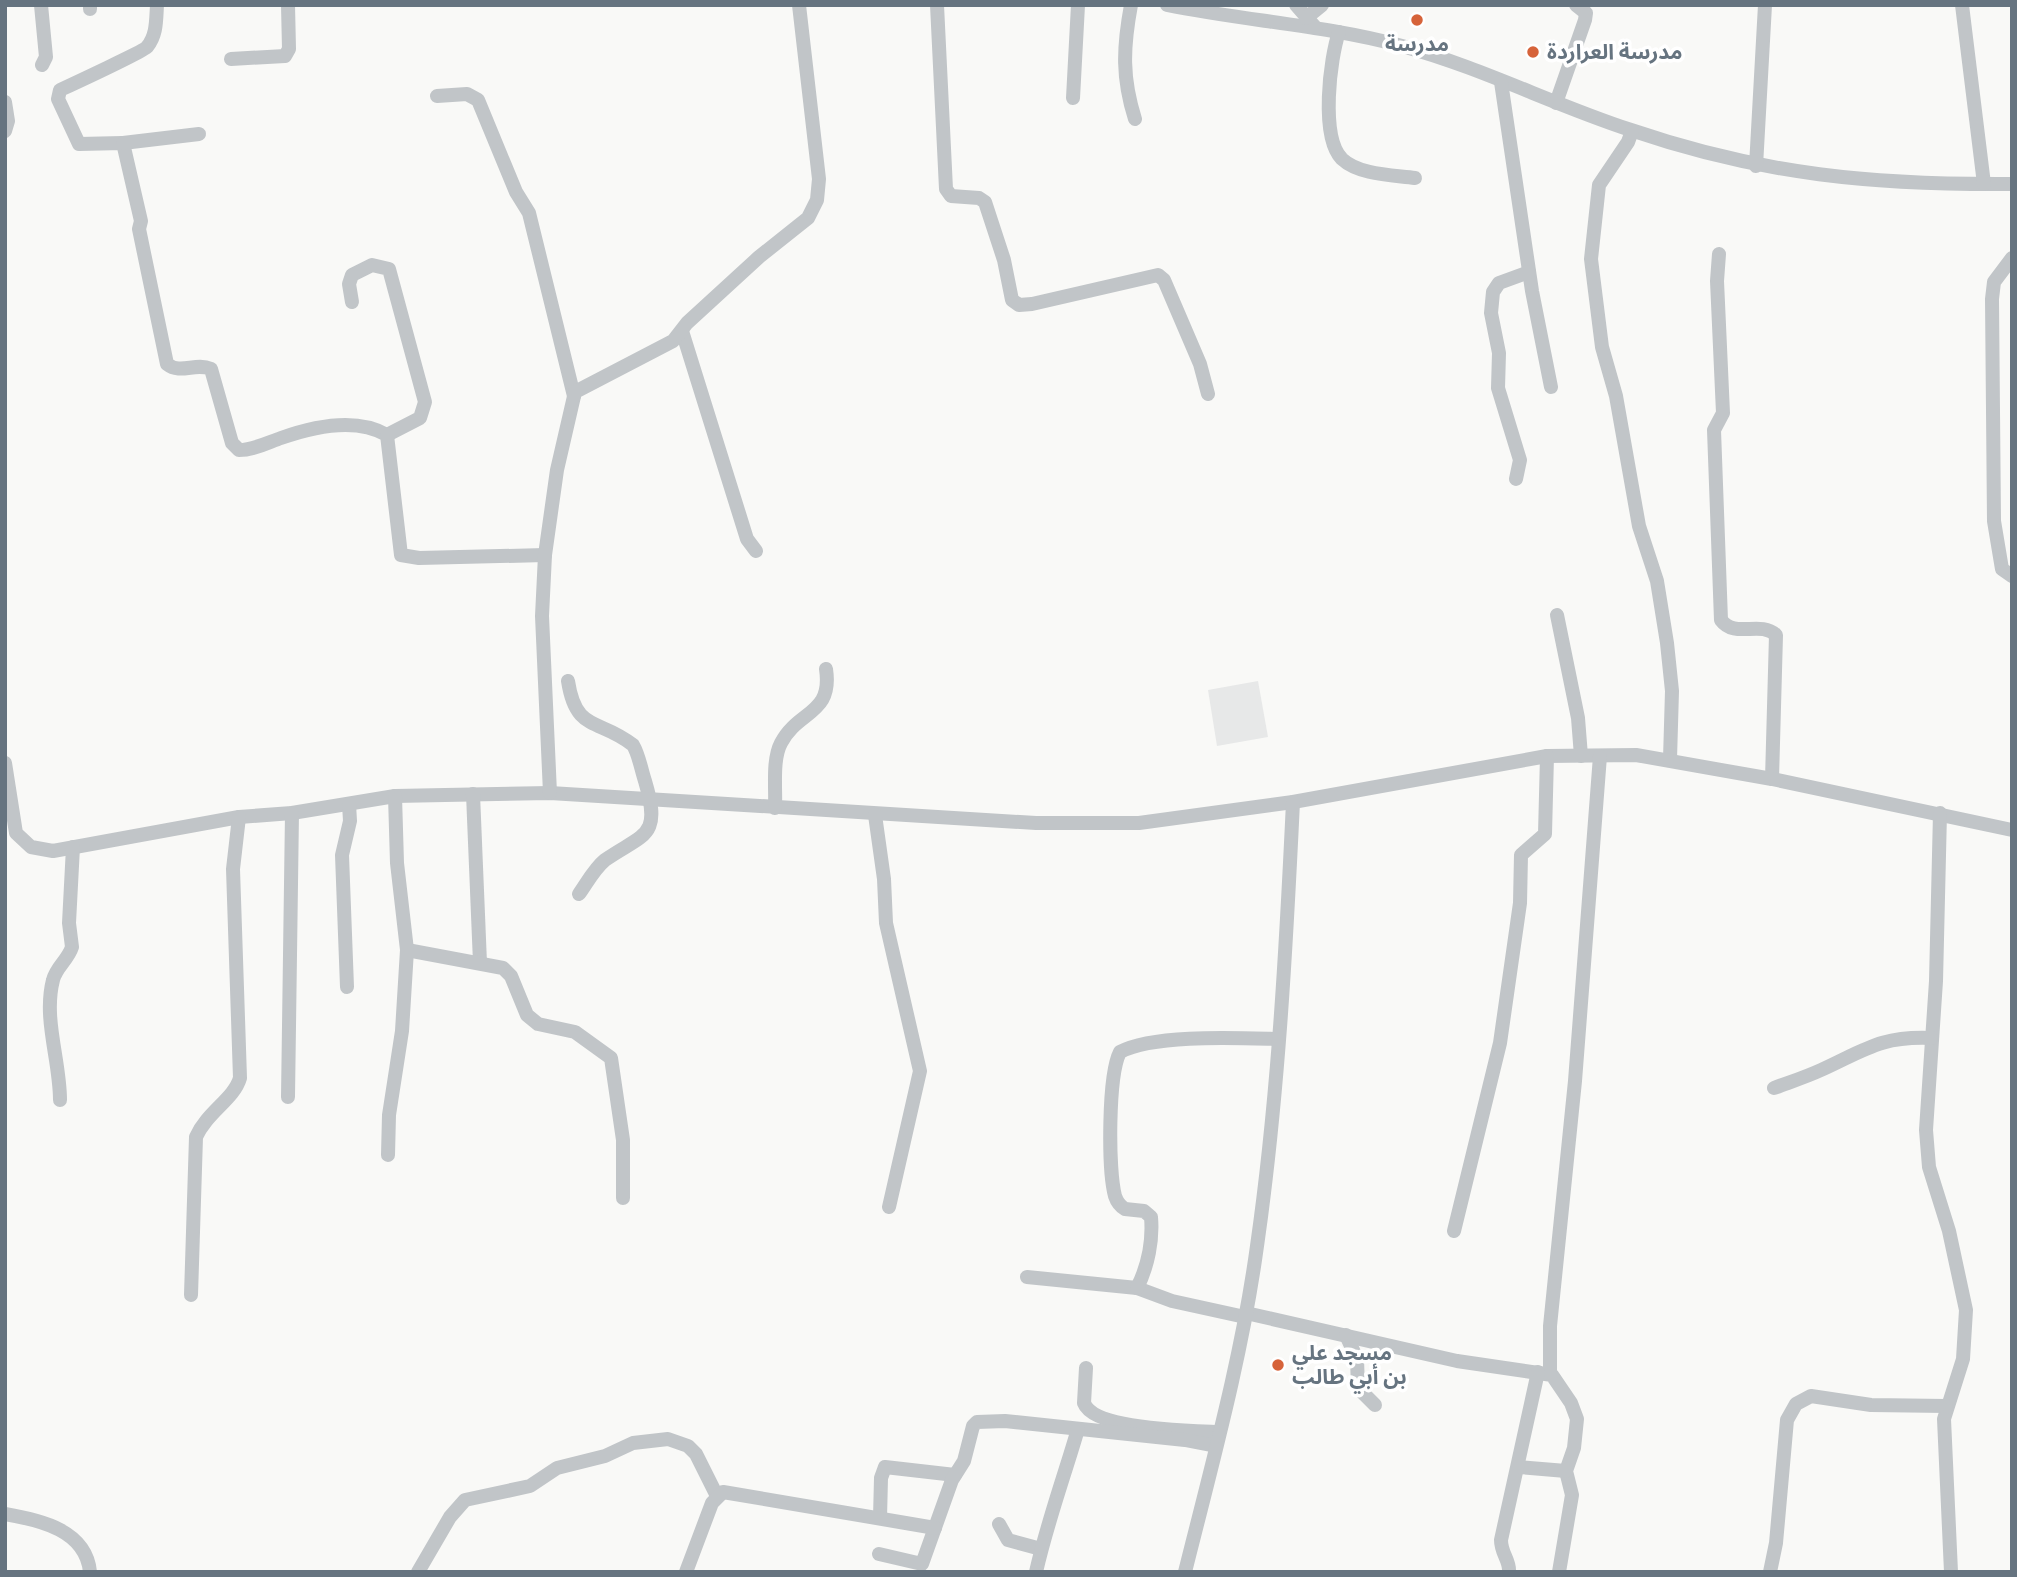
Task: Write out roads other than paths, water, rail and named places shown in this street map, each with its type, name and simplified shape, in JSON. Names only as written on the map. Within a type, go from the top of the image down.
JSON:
[{"type":"street","points":[[41,5],[46,57],[42,65]]},
{"type":"street","points":[[158,5],[155,33],[145,50],[103,67],[58,94],[79,144],[123,144],[199,134]]},
{"type":"street","points":[[231,59],[285,56],[289,49],[288,5]]},
{"type":"street","points":[[550,793],[542,616],[545,555],[556,470],[574,396],[581,386],[673,341],[759,257],[808,218],[817,200],[818,165],[799,5]]},
{"type":"street","points":[[936,5],[946,189],[951,196],[978,198],[985,202],[1014,303],[1032,304],[1158,275],[1164,280],[1200,364],[1208,394]]},
{"type":"street","points":[[1073,98],[1078,5]]},
{"type":"street","points":[[1131,5],[1124,58],[1125,87],[1135,119]]},
{"type":"street","points":[[1167,5],[1311,23],[1405,47],[1632,131],[1756,166],[1828,178],[1928,185],[2012,184]]},
{"type":"street","points":[[1296,5],[1311,23]]},
{"type":"street","points":[[1311,23],[1322,5]]},
{"type":"street","points":[[1556,103],[1585,20],[1586,13],[1576,5]]},
{"type":"street","points":[[1756,166],[1765,5]]},
{"type":"street","points":[[1962,5],[1984,184]]},
{"type":"street","points":[[1339,32],[1330,66],[1330,110],[1336,151],[1352,165],[1370,171],[1415,178]]},
{"type":"street","points":[[1501,82],[1529,272],[1551,387]]},
{"type":"street","points":[[437,96],[467,94],[478,100],[487,118],[516,192],[529,213],[574,396]]},
{"type":"street","points":[[5,102],[8,121],[5,131]]},
{"type":"street","points":[[1632,131],[1628,142],[1599,185],[1591,259],[1602,347],[1614,385],[1640,526],[1657,581],[1667,643],[1672,691],[1670,759]]},
{"type":"street","points":[[123,144],[141,221],[139,229],[167,363],[177,370],[199,366],[211,369],[235,447],[248,450],[293,434],[339,426],[368,427],[387,435]]},
{"type":"street","points":[[1719,254],[1717,305],[1723,413],[1714,430],[1721,620],[1734,630],[1761,629],[1776,635],[1772,779]]},
{"type":"street","points":[[2012,258],[1994,282],[1992,299],[1994,521],[2002,569],[2012,576]]},
{"type":"street","points":[[352,302],[349,284],[352,275],[372,265],[389,269],[425,402],[420,418],[387,435]]},
{"type":"street","points":[[1516,478],[1520,460],[1498,388],[1499,353],[1491,301],[1499,283],[1529,272]]},
{"type":"street","points":[[681,331],[747,539],[757,551]]},
{"type":"street","points":[[387,435],[401,555],[419,558],[545,555]]},
{"type":"street","points":[[1557,615],[1578,718],[1581,756]]},
{"type":"street","points":[[775,808],[779,746],[796,723],[821,704],[828,684],[826,669]]},
{"type":"street","points":[[568,681],[571,701],[577,713],[586,721],[633,745],[650,800],[650,823],[646,834],[638,842],[605,860],[579,894]]},
{"type":"street","points":[[1509,1572],[1507,1559],[1501,1550],[1501,1541],[1544,1373],[1575,1081],[1600,755]]},
{"type":"street","points":[[5,763],[9,812],[16,832],[30,847],[52,851],[239,817],[292,813],[395,796],[550,793],[1036,823],[1139,822],[1293,802],[1547,756],[1600,755],[1670,759],[2012,830]]},
{"type":"street","points":[[1454,1231],[1500,1043],[1520,902],[1521,855],[1545,834],[1547,756]]},
{"type":"street","points":[[473,794],[480,963]]},
{"type":"street","points":[[388,1155],[389,1115],[402,1031],[407,950],[397,863],[395,796]]},
{"type":"street","points":[[1185,1572],[1229,1398],[1259,1235],[1278,1039],[1293,802]]},
{"type":"street","points":[[347,987],[342,855],[351,821],[349,804]]},
{"type":"street","points":[[288,1097],[292,813]]},
{"type":"street","points":[[1940,813],[1937,981],[1926,1100],[1929,1167],[1949,1231],[1966,1310],[1964,1359],[1947,1406],[1944,1454],[1951,1572]]},
{"type":"street","points":[[875,815],[884,878],[886,923],[920,1071],[889,1207]]},
{"type":"street","points":[[191,1295],[196,1137],[208,1116],[236,1090],[240,1078],[233,869],[239,817]]},
{"type":"street","points":[[60,1100],[59,1073],[52,1038],[51,989],[55,973],[72,947],[69,923],[73,847]]},
{"type":"street","points":[[407,950],[503,968],[511,976],[521,1006],[538,1024],[575,1032],[611,1058],[623,1140],[623,1198]]},
{"type":"street","points":[[1774,1088],[1821,1070],[1866,1046],[1890,1039],[1931,1038]]},
{"type":"street","points":[[1137,1288],[1144,1272],[1152,1232],[1151,1217],[1144,1210],[1125,1209],[1115,1197],[1111,1150],[1113,1073],[1120,1052],[1129,1047],[1157,1043],[1278,1039]]},
{"type":"street","points":[[1027,1277],[1137,1288],[1172,1301],[1346,1335],[1457,1361],[1544,1373],[1556,1378],[1577,1414],[1574,1448],[1566,1471],[1572,1495],[1559,1572]]},
{"type":"street","points":[[1346,1335],[1357,1359],[1357,1388],[1375,1405]]},
{"type":"street","points":[[1086,1368],[1083,1403],[1093,1414],[1132,1425],[1217,1439]]},
{"type":"street","points":[[1770,1572],[1776,1543],[1787,1420],[1796,1404],[1811,1396],[1871,1405],[1947,1406]]},
{"type":"street","points":[[879,1554],[921,1565],[955,1475],[964,1461],[972,1426],[977,1422],[993,1420],[1185,1440],[1217,1439]]},
{"type":"street","points":[[1036,1572],[1053,1500],[1067,1470],[1078,1429]]},
{"type":"street","points":[[418,1572],[450,1517],[465,1500],[526,1488],[557,1468],[605,1456],[633,1443],[668,1439],[688,1446],[696,1454],[717,1496]]},
{"type":"street","points":[[1519,1466],[1566,1471]]},
{"type":"street","points":[[880,1518],[881,1478],[885,1467],[955,1475]]},
{"type":"street","points":[[686,1572],[717,1496],[723,1492],[935,1528]]},
{"type":"street","points":[[5,1514],[60,1528],[85,1553],[90,1572]]},
{"type":"street","points":[[999,1524],[1008,1540],[1041,1549]]},
{"type":"place","name":"مدرسة","points":[[1417,20]]},
{"type":"place","name":"مدرسة العراردة","points":[[1533,52]]},
{"type":"place","name":"مسجد علي بن أبي طالب","points":[[1278,1365]]}]
